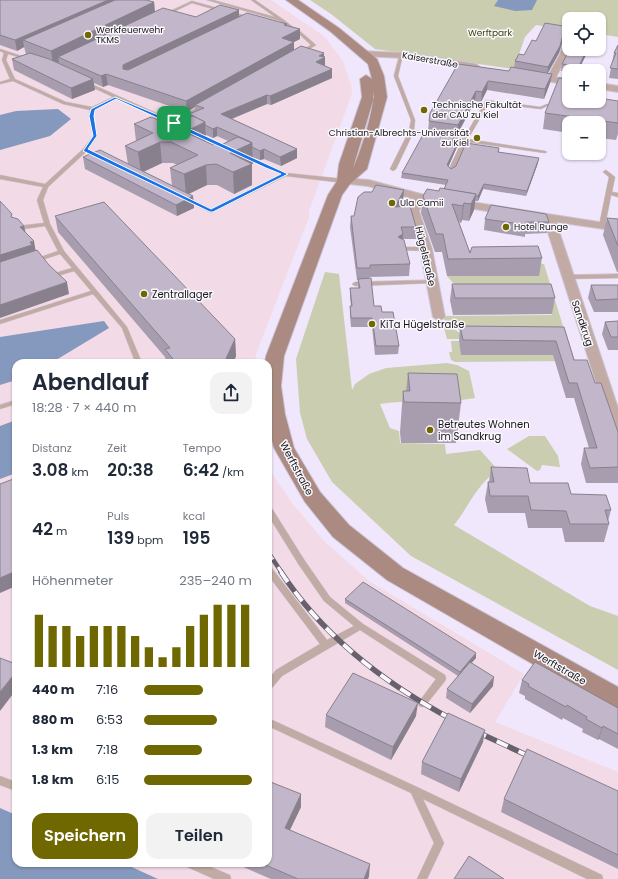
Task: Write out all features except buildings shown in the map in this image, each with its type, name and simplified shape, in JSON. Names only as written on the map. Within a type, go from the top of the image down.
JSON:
[{"type":"main road","name":"Werftstraße","points":[[291,0],[335,30],[373,62],[378,76],[381,97],[378,112],[360,169],[344,181],[335,195],[276,356],[272,386],[275,414],[284,448],[312,496],[342,531],[395,574],[618,700]]},
{"type":"street","name":"Kaiserstraße","points":[[362,54],[400,54],[485,69]]},
{"type":"street","points":[[551,79],[562,54]]},
{"type":"street","points":[[523,75],[562,81]]},
{"type":"street","points":[[606,87],[618,88]]},
{"type":"street","points":[[344,181],[369,184],[420,197],[618,228]]},
{"type":"street","name":"Hügelstraße","points":[[420,197],[414,211],[426,249],[439,317]]},
{"type":"street","name":"Sandkrug","points":[[549,217],[618,429]]},
{"type":"lane","points":[[209,0],[283,22]]},
{"type":"lane","points":[[253,0],[300,33],[314,45],[295,56]]},
{"type":"lane","points":[[159,17],[192,2],[256,21]]},
{"type":"lane","points":[[159,12],[166,14]]},
{"type":"lane","points":[[242,22],[249,18]]},
{"type":"lane","points":[[285,29],[300,33]]},
{"type":"lane","points":[[0,50],[38,62]]},
{"type":"lane","points":[[6,52],[4,60],[13,80]]},
{"type":"lane","points":[[15,55],[20,52]]},
{"type":"lane","points":[[393,169],[411,131],[413,120],[396,76],[400,54]]},
{"type":"lane","points":[[78,79],[232,151]]},
{"type":"lane","points":[[0,84],[13,80],[65,103],[93,109],[116,98]]},
{"type":"lane","points":[[451,171],[465,140],[488,100],[541,108],[547,105]]},
{"type":"lane","points":[[174,123],[211,102]]},
{"type":"lane","points":[[93,109],[91,116],[95,136],[85,150],[46,186],[40,200],[47,224],[61,252],[93,292],[125,328],[137,359]]},
{"type":"lane","points":[[411,131],[545,152]]},
{"type":"lane","points":[[85,150],[92,152]]},
{"type":"lane","points":[[239,154],[285,174],[344,181]]},
{"type":"lane","points":[[602,226],[612,177],[606,172]]},
{"type":"lane","points":[[176,193],[212,211],[285,174]]},
{"type":"lane","points":[[0,177],[46,186]]},
{"type":"lane","points":[[609,193],[618,195]]},
{"type":"lane","points":[[17,228],[47,224]]},
{"type":"lane","points":[[402,249],[426,249]]},
{"type":"lane","points":[[29,262],[61,252]]},
{"type":"lane","points":[[54,275],[75,269]]},
{"type":"lane","points":[[568,277],[618,276]]},
{"type":"lane","points":[[355,284],[432,282]]},
{"type":"lane","points":[[0,322],[93,292]]},
{"type":"lane","points":[[0,407],[12,403]]},
{"type":"lane","points":[[272,515],[327,599],[360,626],[442,678],[422,703]]},
{"type":"lane","points":[[272,574],[326,645]]},
{"type":"lane","points":[[272,681],[279,673],[360,626]]},
{"type":"lane","points":[[272,724],[414,790],[598,879]]},
{"type":"lane","points":[[0,780],[12,785]]},
{"type":"lane","points":[[414,790],[438,843],[422,879]]},
{"type":"lane","points":[[198,867],[226,879]]},
{"type":"shaded area","points":[[0,0],[271,0],[324,36],[343,61],[351,84],[352,94],[309,211],[309,217],[256,354],[255,359],[12,359],[12,813],[0,808]]},
{"type":"shaded area","points":[[272,472],[292,503],[325,542],[369,581],[524,674],[495,722],[618,772],[618,879],[158,879],[132,867],[272,867]]},
{"type":"green space","name":"Werftpark","points":[[310,0],[618,0],[618,37],[606,35],[606,12],[562,12],[562,29],[536,25],[525,37],[514,69],[375,49],[331,14]]},
{"type":"green space","points":[[536,263],[544,264],[554,297],[457,298],[454,284],[447,276],[539,276]]},
{"type":"green space","points":[[325,272],[339,274],[352,390],[355,384],[369,374],[386,368],[447,363],[457,365],[469,371],[475,398],[451,401],[380,404],[390,428],[399,431],[400,443],[445,444],[446,454],[480,450],[498,470],[484,482],[454,525],[590,606],[618,616],[618,670],[411,556],[332,482],[307,439],[300,413],[296,359]]},
{"type":"green space","points":[[548,299],[555,300],[567,339],[472,339],[442,318],[442,316],[552,315]]},
{"type":"green space","points":[[443,324],[447,324],[468,339],[447,339]]},
{"type":"green space","points":[[451,341],[459,341],[462,355],[565,355],[561,341],[569,342],[575,361],[455,362],[451,360],[449,352],[452,352]]},
{"type":"green space","points":[[529,436],[545,436],[558,456],[560,467],[542,465],[540,470],[537,471],[507,449]]},
{"type":"water","points":[[498,0],[537,0],[532,10],[515,11],[494,6]]},
{"type":"water","points":[[58,109],[71,119],[50,136],[0,150],[0,115],[16,111]]},
{"type":"water","points":[[104,321],[109,328],[58,359],[12,359],[12,381],[0,385],[0,337]]},
{"type":"water","points":[[12,422],[12,474],[0,479],[0,426]]},
{"type":"water","points":[[0,808],[12,813],[12,867],[132,867],[158,879],[0,879]]},
{"type":"railway","points":[[272,558],[282,573]]},
{"type":"railway","points":[[281,572],[298,596],[317,618],[337,639],[359,658],[405,692],[455,721]]},
{"type":"railway","points":[[475,731],[535,759]]},
{"type":"place","name":"Werkfeuerwehr TKMS","points":[[88,35]]},
{"type":"place","name":"Technische Fakultät der CAU zu Kiel","points":[[424,110]]},
{"type":"place","name":"Christian-Albrechts-Universität zu Kiel","points":[[477,138]]},
{"type":"place","name":"Ula Camii","points":[[392,203]]},
{"type":"place","name":"Hotel Runge","points":[[506,227]]},
{"type":"place","name":"Zentrallager","points":[[144,294]]},
{"type":"place","name":"KiTa Hügelstraße","points":[[372,324]]},
{"type":"place","name":"Betreutes Wohnen im Sandkrug","points":[[430,430]]},
{"type":"route","points":[[116,98],[174,123],[285,174],[212,211],[85,150],[95,136],[91,116],[93,109],[116,98]]}]
